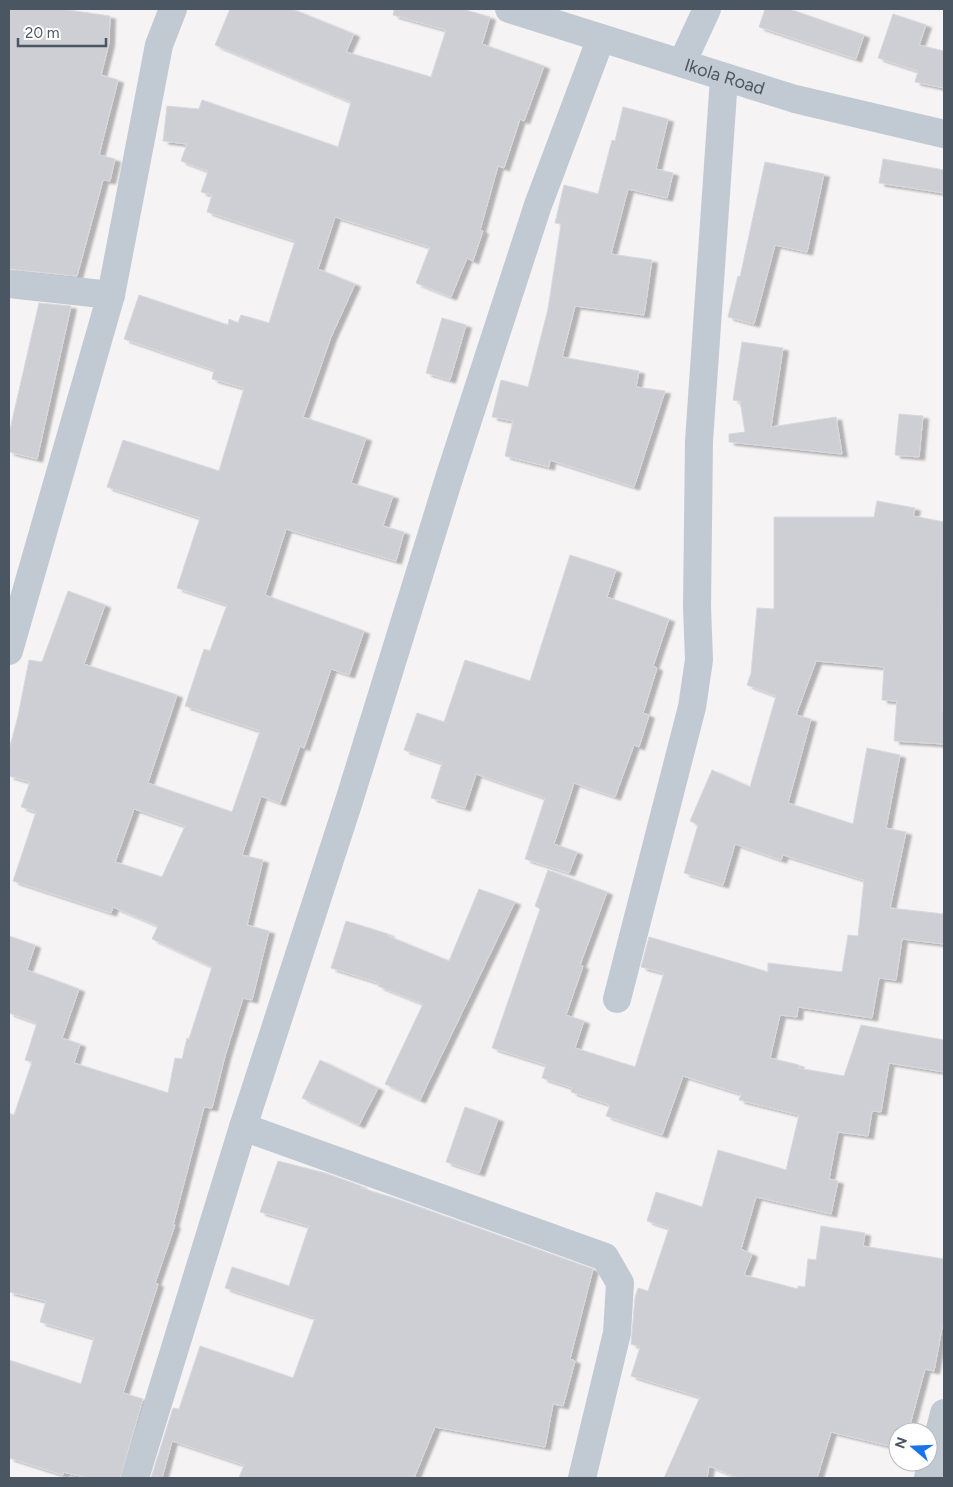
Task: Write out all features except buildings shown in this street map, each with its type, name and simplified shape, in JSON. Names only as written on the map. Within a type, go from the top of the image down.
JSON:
[{"type":"street","points":[[9,651],[110,295],[159,45],[172,9]]},
{"type":"street","name":"Ikola Road","points":[[509,9],[794,100],[944,134]]},
{"type":"street","points":[[682,63],[707,9]]},
{"type":"street","points":[[135,1478],[243,1127],[538,205],[601,38]]},
{"type":"street","points":[[617,999],[692,707],[699,660],[697,607],[699,441],[724,78]]},
{"type":"street","points":[[9,284],[110,295]]},
{"type":"street","points":[[243,1127],[605,1257],[620,1283],[617,1333],[582,1478]]},
{"type":"street","points":[[928,1478],[944,1413]]}]
